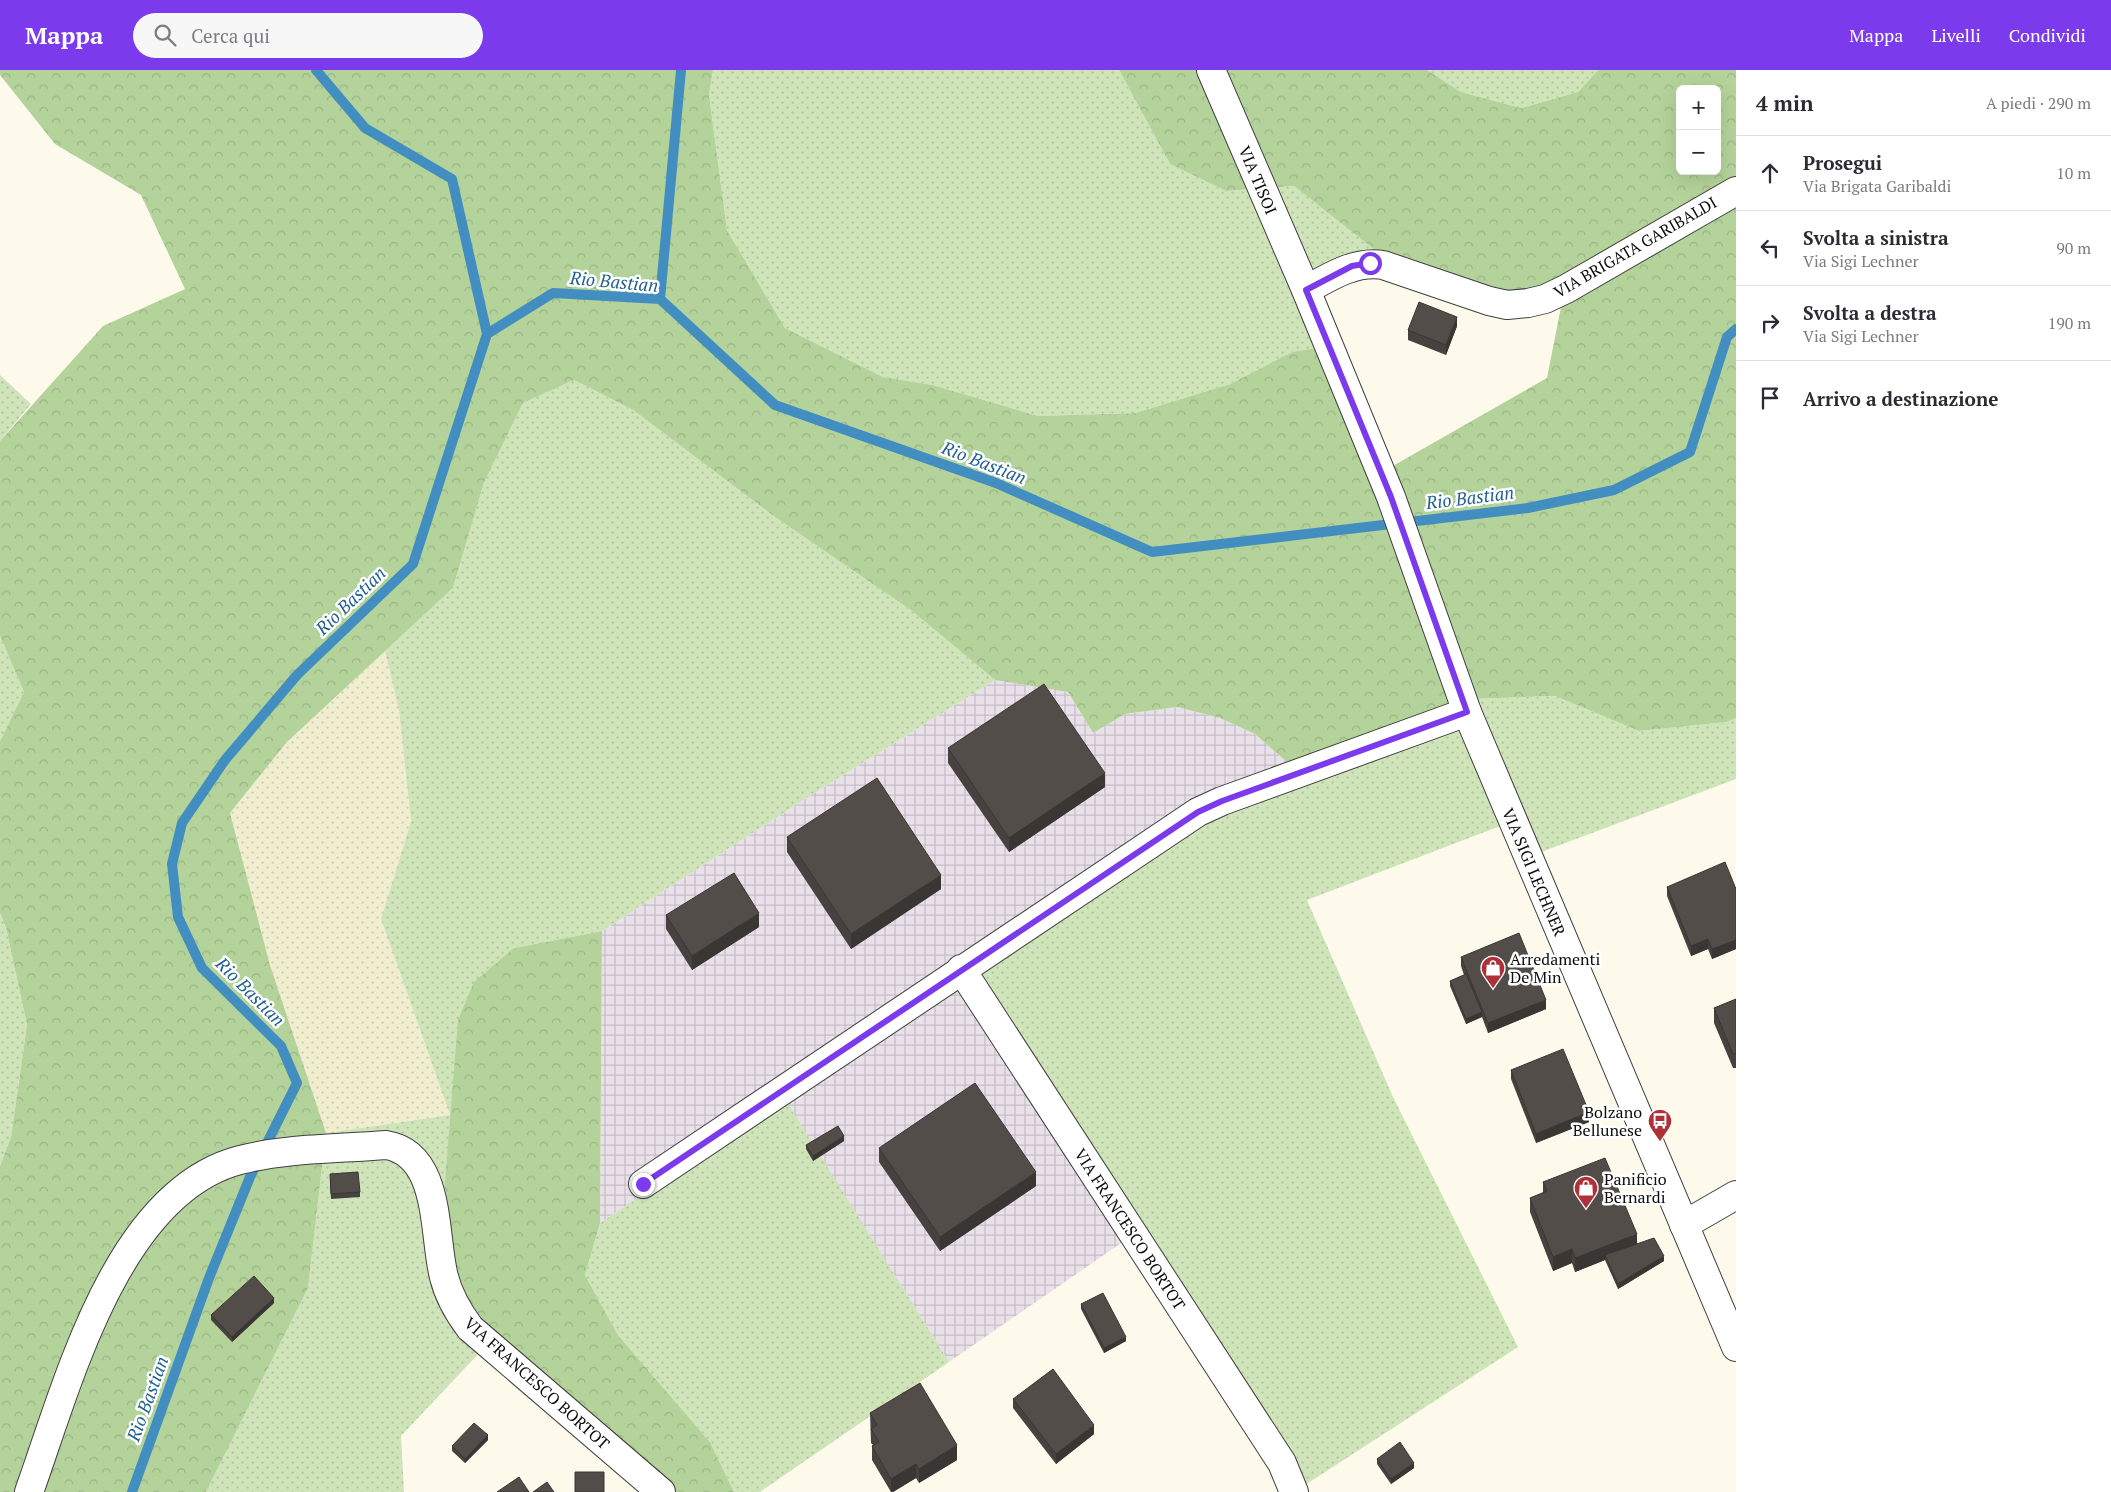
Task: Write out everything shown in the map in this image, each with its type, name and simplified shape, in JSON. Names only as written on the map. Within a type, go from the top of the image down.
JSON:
[{"type":"street","name":"VIA TISOI","points":[[1211,70],[1306,290]]},
{"type":"street","name":"VIA BRIGATA GARIBALDI","points":[[1306,290],[1352,266],[1370,263],[1384,265],[1490,301],[1507,305],[1528,304],[1566,289],[1736,191]]},
{"type":"street","name":"VIA SIGI LECHNER","points":[[1306,290],[1391,497],[1467,712],[1736,1346]]},
{"type":"street","points":[[643,1184],[961,969],[1198,812],[1222,801],[1467,712]]},
{"type":"street","name":"VIA FRANCESCO BORTOT","points":[[961,969],[1282,1462],[1294,1492]]},
{"type":"street","name":"VIA FRANCESCO BORTOT","points":[[29,1492],[90,1321],[112,1277],[160,1212],[182,1191],[210,1172],[240,1160],[293,1152],[386,1145],[396,1146],[416,1162],[431,1190],[444,1276],[454,1306],[470,1328],[661,1492]]},
{"type":"street","points":[[1684,1225],[1736,1195]]},
{"type":"shaded area","points":[[385,651],[399,711],[411,821],[381,919],[450,1115],[326,1133],[270,965],[230,813],[287,742]]},
{"type":"shaded area","points":[[995,680],[1068,692],[1093,733],[1125,714],[1177,707],[1220,718],[1255,734],[1288,763],[1127,1239],[949,1362],[785,1100],[600,1223],[602,931],[808,797]]},
{"type":"green space","points":[[0,70],[713,70],[709,95],[727,230],[785,328],[883,377],[933,385],[1038,416],[1135,413],[1230,384],[1292,352],[1333,345],[1391,467],[1547,378],[1561,307],[1472,288],[1381,255],[1294,186],[1226,191],[1170,164],[1119,70],[1427,70],[1461,92],[1521,108],[1578,92],[1598,70],[1736,70],[1736,718],[1727,722],[1639,731],[1555,696],[1472,699],[1288,763],[1255,734],[1220,718],[1177,707],[1125,714],[1093,733],[1068,692],[995,680],[912,611],[775,517],[633,410],[574,380],[523,403],[484,483],[453,588],[287,742],[230,813],[270,965],[326,1133],[308,1288],[206,1492],[0,1492],[0,1166],[11,1137],[27,1025],[6,928],[0,913],[0,741],[24,692],[0,636],[0,441],[103,326],[185,289],[141,195],[55,144],[0,75]]},
{"type":"green space","points":[[713,70],[1119,70],[1170,164],[1226,191],[1294,186],[1381,255],[1300,273],[1333,345],[1292,352],[1230,384],[1135,413],[1038,416],[933,385],[883,377],[785,328],[727,230],[709,95]]},
{"type":"green space","points":[[1427,70],[1598,70],[1578,92],[1521,108],[1461,92]]},
{"type":"green space","points":[[0,375],[31,404],[0,441]]},
{"type":"green space","points":[[574,380],[633,410],[775,517],[912,611],[995,680],[808,797],[602,931],[514,948],[482,1350],[401,1436],[404,1492],[206,1492],[308,1288],[326,1133],[450,1115],[381,919],[411,821],[399,711],[385,651],[453,588],[484,483],[523,403]]},
{"type":"green space","points":[[0,636],[24,692],[0,741]]},
{"type":"green space","points":[[1555,696],[1639,731],[1727,722],[1736,718],[1736,779],[1523,859],[1508,823],[1307,900],[1393,1097],[1518,1347],[1305,1485],[952,964],[1189,808],[1472,699]]},
{"type":"green space","points":[[0,913],[6,928],[27,1025],[11,1137],[0,1166]]},
{"type":"green space","points":[[602,931],[600,1223],[585,1275],[618,1335],[710,1442],[734,1492],[649,1492],[482,1350],[433,1269],[444,1195],[458,1020],[474,982],[514,948]]},
{"type":"green space","points":[[785,1099],[949,1362],[760,1492],[734,1492],[710,1442],[618,1335],[585,1275],[600,1223]]},
{"type":"building","points":[[1419,302],[1457,317],[1446,345],[1408,330]]},
{"type":"building","points":[[1044,684],[1105,773],[1009,838],[948,748]]},
{"type":"building","points":[[877,778],[941,875],[851,934],[787,837]]},
{"type":"building","points":[[1725,862],[1736,889],[1736,940],[1712,949],[1708,939],[1691,946],[1667,887]]},
{"type":"building","points":[[734,873],[759,913],[692,956],[666,915]]},
{"type":"building","points":[[1519,933],[1546,1000],[1488,1023],[1461,957]]},
{"type":"building","points":[[1466,974],[1482,1012],[1466,1019],[1450,981]]},
{"type":"building","points":[[1736,999],[1736,1053],[1733,1054],[1714,1008]]},
{"type":"building","points":[[1563,1049],[1589,1112],[1536,1134],[1511,1070]]},
{"type":"building","points":[[975,1083],[1036,1172],[940,1237],[879,1148]]},
{"type":"building","points":[[838,1126],[844,1136],[813,1156],[806,1145]]},
{"type":"building","points":[[1605,1158],[1637,1234],[1575,1258],[1572,1249],[1553,1257],[1530,1198],[1547,1191],[1543,1182]]},
{"type":"building","points":[[358,1172],[360,1192],[331,1194],[330,1174]]},
{"type":"building","points":[[1654,1238],[1664,1256],[1618,1284],[1605,1255]]},
{"type":"building","points":[[254,1276],[274,1298],[232,1337],[211,1315]]},
{"type":"building","points":[[1103,1293],[1126,1337],[1104,1348],[1081,1304]]},
{"type":"building","points":[[1053,1369],[1094,1425],[1056,1454],[1013,1399]]},
{"type":"building","points":[[920,1383],[957,1445],[919,1469],[916,1464],[891,1479],[872,1446],[879,1442],[871,1429],[877,1425],[870,1413]]},
{"type":"building","points":[[474,1423],[488,1435],[465,1459],[452,1446]]},
{"type":"building","points":[[1400,1442],[1414,1463],[1391,1479],[1377,1459]]},
{"type":"building","points":[[575,1472],[604,1472],[604,1492],[575,1492]]},
{"type":"building","points":[[519,1477],[529,1492],[497,1492]]},
{"type":"building","points":[[547,1482],[554,1492],[533,1492]]},
{"type":"waterway","points":[[316,70],[365,128],[452,179],[487,334]]},
{"type":"waterway","points":[[660,299],[681,70]]},
{"type":"waterway","name":"Rio Bastian","points":[[132,1492],[209,1278],[250,1177],[297,1083],[281,1046],[202,968],[178,917],[172,864],[182,823],[225,760],[297,675],[413,564],[487,334],[553,293],[660,299],[775,405],[996,483],[1152,552],[1528,508],[1614,490],[1690,452],[1727,337],[1736,329]]},
{"type":"place","name":"Arredamenti De Min","points":[[1493,989]]},
{"type":"place","name":"Bolzano Bellunese","points":[[1660,1142]]},
{"type":"place","name":"Panificio Bernardi","points":[[1586,1209]]},
{"type":"route","points":[[643,1184],[961,969],[1198,812],[1222,801],[1467,712],[1391,497],[1306,290],[1352,266],[1370,263]]}]
